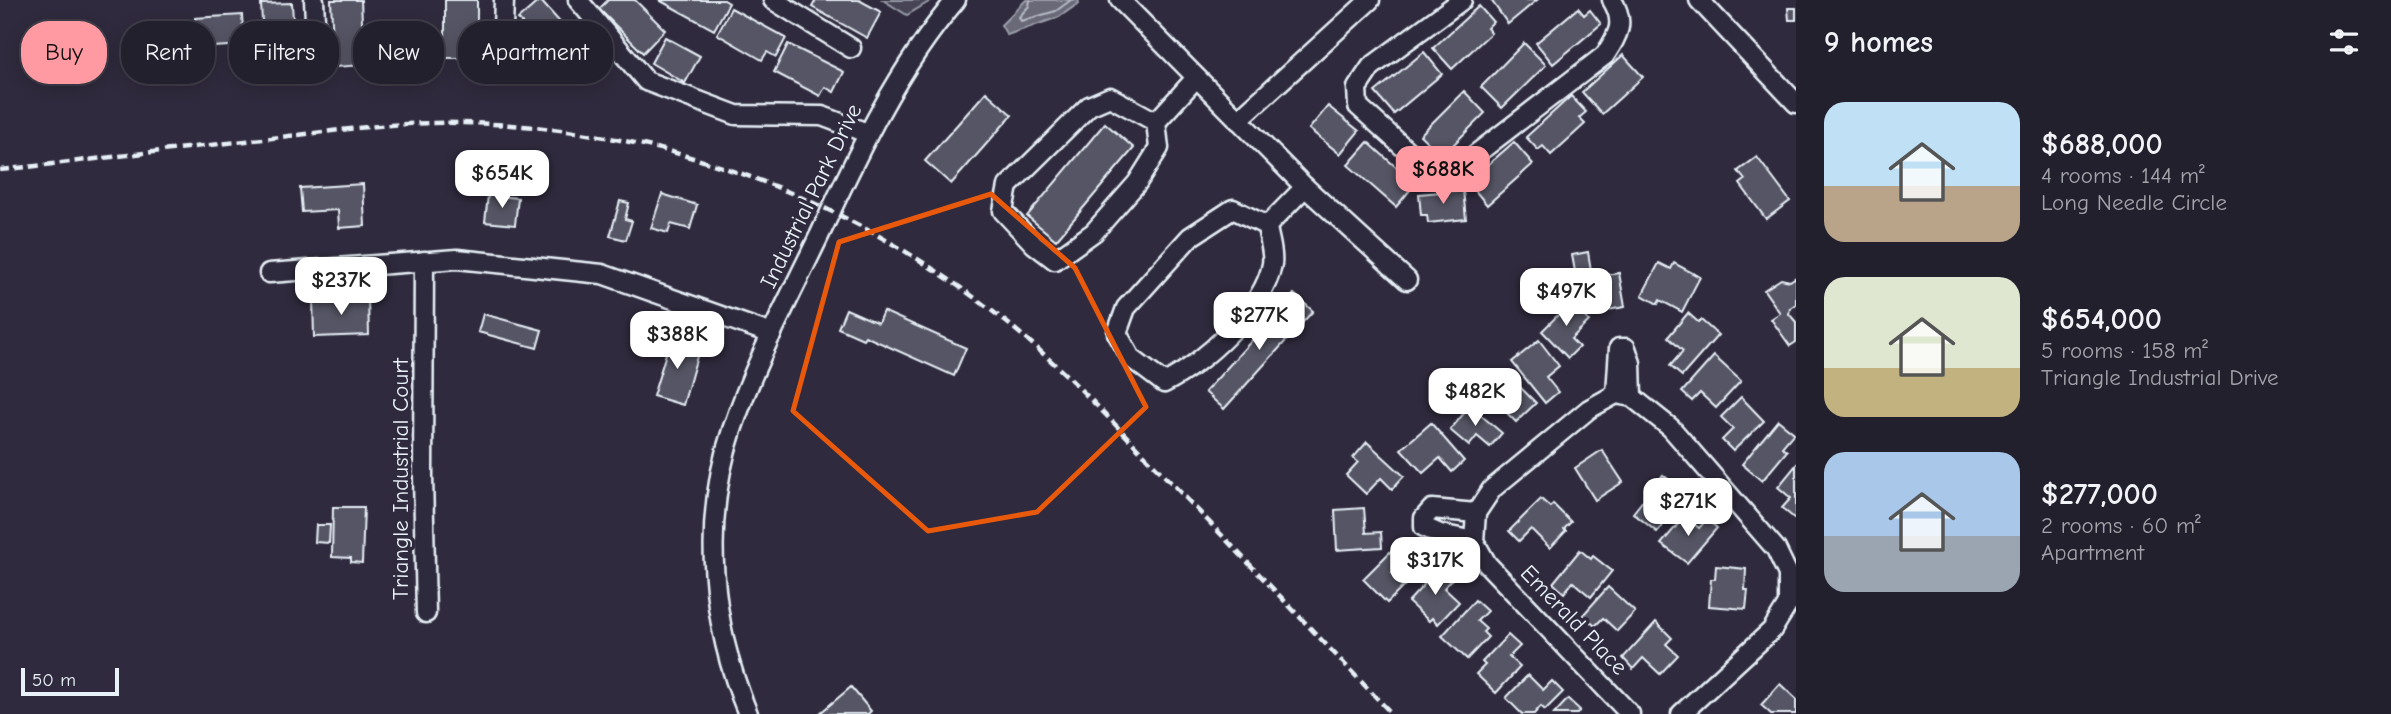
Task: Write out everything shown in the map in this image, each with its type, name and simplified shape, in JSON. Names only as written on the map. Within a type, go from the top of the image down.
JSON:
[{"type":"street","points":[[314,0],[315,21]]},
{"type":"street","points":[[503,21],[504,0]]},
{"type":"street","points":[[578,0],[646,80],[736,115],[822,116],[867,133]]},
{"type":"street","points":[[773,0],[850,48]]},
{"type":"street","name":"Industrial Park Drive","points":[[748,714],[734,678],[718,609],[714,569],[715,510],[725,453],[742,401],[867,133],[920,45],[956,0]]},
{"type":"street","points":[[1120,0],[1305,187],[1406,280]]},
{"type":"street","points":[[1238,120],[1370,0]]},
{"type":"street","points":[[1462,0],[1371,67],[1357,88],[1358,106],[1434,175],[1450,174],[1605,55],[1619,33],[1619,12],[1612,0]]},
{"type":"street","points":[[1699,0],[1796,103]]},
{"type":"street","points":[[1156,122],[1110,97],[1089,106],[1008,186],[1003,211],[1034,244],[1055,260],[1094,232],[1137,183],[1158,148],[1156,122],[1196,78]]},
{"type":"street","points":[[1267,226],[1305,187]]},
{"type":"street","points":[[1233,209],[1267,226],[1272,263],[1258,300],[1220,342],[1181,375],[1164,383],[1131,358],[1117,333],[1126,308],[1190,237],[1233,209]]},
{"type":"street","points":[[268,273],[457,259],[602,274],[772,334]]},
{"type":"street","name":"Triangle Industrial Court","points":[[424,261],[423,477],[426,613]]},
{"type":"street","points":[[1476,513],[1432,509],[1424,518],[1424,527],[1440,534],[1474,541],[1476,513],[1492,489],[1589,409],[1624,395],[1671,428],[1776,549],[1788,574],[1788,604],[1772,629],[1681,714]]},
{"type":"street","name":"Emerald Place","points":[[1474,541],[1487,564],[1630,714]]},
{"type":"highlighted area","points":[[991,194],[1075,268],[1146,407],[1037,512],[928,531],[793,411],[839,242]]},
{"type":"shaded area","points":[[883,0],[932,0],[907,15]]},
{"type":"water","points":[[1026,0],[1078,0],[1079,3],[1059,17],[1007,35],[1001,25]]},
{"type":"building","points":[[331,0],[361,0],[362,21],[353,21],[353,66],[339,67],[339,21],[332,21]]},
{"type":"building","points":[[445,0],[477,0],[477,21],[458,21],[458,58],[445,58]]},
{"type":"building","points":[[540,0],[559,21],[520,21],[518,19]]},
{"type":"building","points":[[608,0],[635,0],[665,30],[643,53],[599,9]]},
{"type":"building","points":[[659,0],[724,0],[729,3],[714,30]]},
{"type":"building","points":[[816,0],[859,0],[881,12],[867,38],[812,7]]},
{"type":"building","points":[[1491,0],[1537,0],[1508,24]]},
{"type":"building","points":[[292,3],[293,21],[262,21],[261,4]]},
{"type":"building","points":[[1479,6],[1493,22],[1487,28],[1491,33],[1452,69],[1433,48]]},
{"type":"building","points":[[731,8],[786,38],[776,57],[767,52],[762,60],[717,34]]},
{"type":"building","points":[[1578,8],[1584,15],[1590,10],[1601,24],[1553,64],[1536,43]]},
{"type":"building","points":[[1788,8],[1796,8],[1796,20],[1789,20]]},
{"type":"building","points":[[242,15],[242,21],[229,21],[229,46],[215,47],[215,21],[195,21],[195,18]]},
{"type":"building","points":[[665,37],[700,56],[685,83],[651,63]]},
{"type":"building","points":[[1524,43],[1546,65],[1502,108],[1481,87]]},
{"type":"building","points":[[788,44],[844,72],[834,92],[825,87],[820,96],[774,72]]},
{"type":"building","points":[[1424,52],[1442,74],[1394,114],[1375,92]]},
{"type":"building","points":[[1623,55],[1643,77],[1602,114],[1582,92]]},
{"type":"building","points":[[1464,91],[1485,113],[1442,156],[1420,135]]},
{"type":"building","points":[[986,92],[1012,115],[951,184],[925,161]]},
{"type":"building","points":[[1571,96],[1586,112],[1579,118],[1585,124],[1551,155],[1543,146],[1538,150],[1526,137]]},
{"type":"building","points":[[1328,106],[1359,131],[1340,154],[1309,129]]},
{"type":"building","points":[[1105,123],[1134,148],[1056,240],[1027,216]]},
{"type":"building","points":[[1368,142],[1415,184],[1396,207],[1348,165]]},
{"type":"building","points":[[1514,142],[1533,164],[1487,205],[1468,182]]},
{"type":"building","points":[[1757,157],[1790,201],[1766,219],[1740,184],[1745,180],[1738,171]]},
{"type":"building","points":[[363,184],[365,226],[339,228],[338,210],[302,212],[300,188]]},
{"type":"building","points":[[1463,190],[1466,219],[1428,223],[1427,215],[1421,215],[1419,194]]},
{"type":"building","points":[[662,194],[697,205],[690,229],[671,224],[668,233],[651,228]]},
{"type":"building","points":[[488,195],[518,198],[515,225],[485,222]]},
{"type":"building","points":[[620,201],[629,203],[625,219],[632,221],[626,240],[610,236]]},
{"type":"building","points":[[1588,252],[1592,277],[1619,273],[1625,307],[1590,313],[1584,275],[1576,277],[1572,255]]},
{"type":"building","points":[[1659,263],[1671,269],[1674,263],[1700,277],[1682,312],[1660,300],[1658,304],[1642,295]]},
{"type":"building","points":[[1796,277],[1796,304],[1790,308],[1789,314],[1796,322],[1796,342],[1790,346],[1771,319],[1780,313],[1764,290],[1781,279],[1790,281]]},
{"type":"building","points":[[1294,294],[1313,311],[1224,409],[1205,392]]},
{"type":"building","points":[[1565,297],[1589,321],[1571,339],[1579,347],[1568,358],[1542,331],[1562,311],[1557,305]]},
{"type":"building","points":[[368,298],[369,335],[314,337],[313,299]]},
{"type":"building","points":[[846,309],[878,323],[883,311],[966,348],[954,376],[865,336],[863,339],[838,328]]},
{"type":"building","points":[[1688,313],[1718,335],[1682,376],[1670,366],[1683,351],[1668,337]]},
{"type":"building","points":[[483,314],[542,330],[537,348],[478,332]]},
{"type":"building","points":[[671,337],[700,346],[683,405],[653,396]]},
{"type":"building","points":[[1539,340],[1559,366],[1546,377],[1558,392],[1545,403],[1512,362]]},
{"type":"building","points":[[1714,356],[1741,381],[1716,408],[1700,393],[1692,401],[1682,392]]},
{"type":"building","points":[[1508,375],[1536,403],[1516,422],[1493,399],[1504,388],[1500,383]]},
{"type":"building","points":[[1741,397],[1764,421],[1733,451],[1722,440],[1733,429],[1721,417]]},
{"type":"building","points":[[1470,406],[1502,433],[1490,447],[1477,436],[1469,446],[1450,430]]},
{"type":"building","points":[[1778,420],[1794,433],[1782,447],[1787,451],[1762,481],[1742,464]]},
{"type":"building","points":[[1431,423],[1464,461],[1452,472],[1440,458],[1423,473],[1401,449]]},
{"type":"building","points":[[1367,442],[1404,476],[1392,489],[1381,478],[1366,494],[1346,475],[1358,462],[1353,458]]},
{"type":"building","points":[[1602,450],[1623,482],[1595,500],[1575,468]]},
{"type":"building","points":[[1796,465],[1795,519],[1782,508],[1791,498],[1778,487]]},
{"type":"building","points":[[1663,475],[1677,486],[1666,499],[1677,508],[1657,532],[1633,513]]},
{"type":"building","points":[[1541,499],[1550,507],[1553,504],[1571,522],[1550,548],[1531,529],[1519,541],[1509,531]]},
{"type":"building","points":[[333,507],[364,507],[362,563],[351,562],[351,558],[332,557]]},
{"type":"building","points":[[1364,508],[1366,533],[1381,532],[1382,547],[1337,550],[1335,510]]},
{"type":"building","points":[[1685,516],[1699,528],[1707,519],[1717,528],[1687,563],[1661,544]]},
{"type":"building","points":[[316,525],[330,525],[329,543],[315,542]]},
{"type":"building","points":[[1393,549],[1405,561],[1392,573],[1405,585],[1387,603],[1363,579]]},
{"type":"building","points":[[1580,550],[1591,559],[1593,556],[1612,571],[1591,597],[1573,582],[1564,593],[1553,583]]},
{"type":"building","points":[[1442,565],[1454,577],[1444,588],[1459,602],[1438,624],[1432,618],[1429,621],[1408,602]]},
{"type":"building","points":[[1716,566],[1746,569],[1746,609],[1709,606],[1711,579],[1715,579]]},
{"type":"building","points":[[1608,587],[1635,612],[1617,631],[1603,618],[1595,626],[1583,615]]},
{"type":"building","points":[[1475,600],[1487,611],[1477,621],[1486,629],[1483,632],[1488,637],[1467,659],[1442,636]]},
{"type":"building","points":[[1656,622],[1672,638],[1666,644],[1678,655],[1660,674],[1643,658],[1633,669],[1623,658]]},
{"type":"building","points":[[1508,635],[1520,646],[1509,657],[1520,667],[1496,693],[1476,674],[1485,665],[1482,662]]},
{"type":"building","points":[[1528,675],[1543,690],[1552,681],[1563,692],[1545,710],[1541,706],[1534,714],[1522,714],[1506,698]]},
{"type":"building","points":[[1780,684],[1796,699],[1796,714],[1771,714],[1761,705]]},
{"type":"building","points":[[851,687],[871,711],[868,714],[819,714]]},
{"type":"building","points":[[1568,699],[1580,710],[1577,714],[1554,714]]},
{"type":"railway","points":[[0,170],[352,129],[433,123],[510,125],[586,134],[661,149],[734,171],[805,199],[873,233],[939,273],[1001,318],[1098,406],[1392,714]]}]
